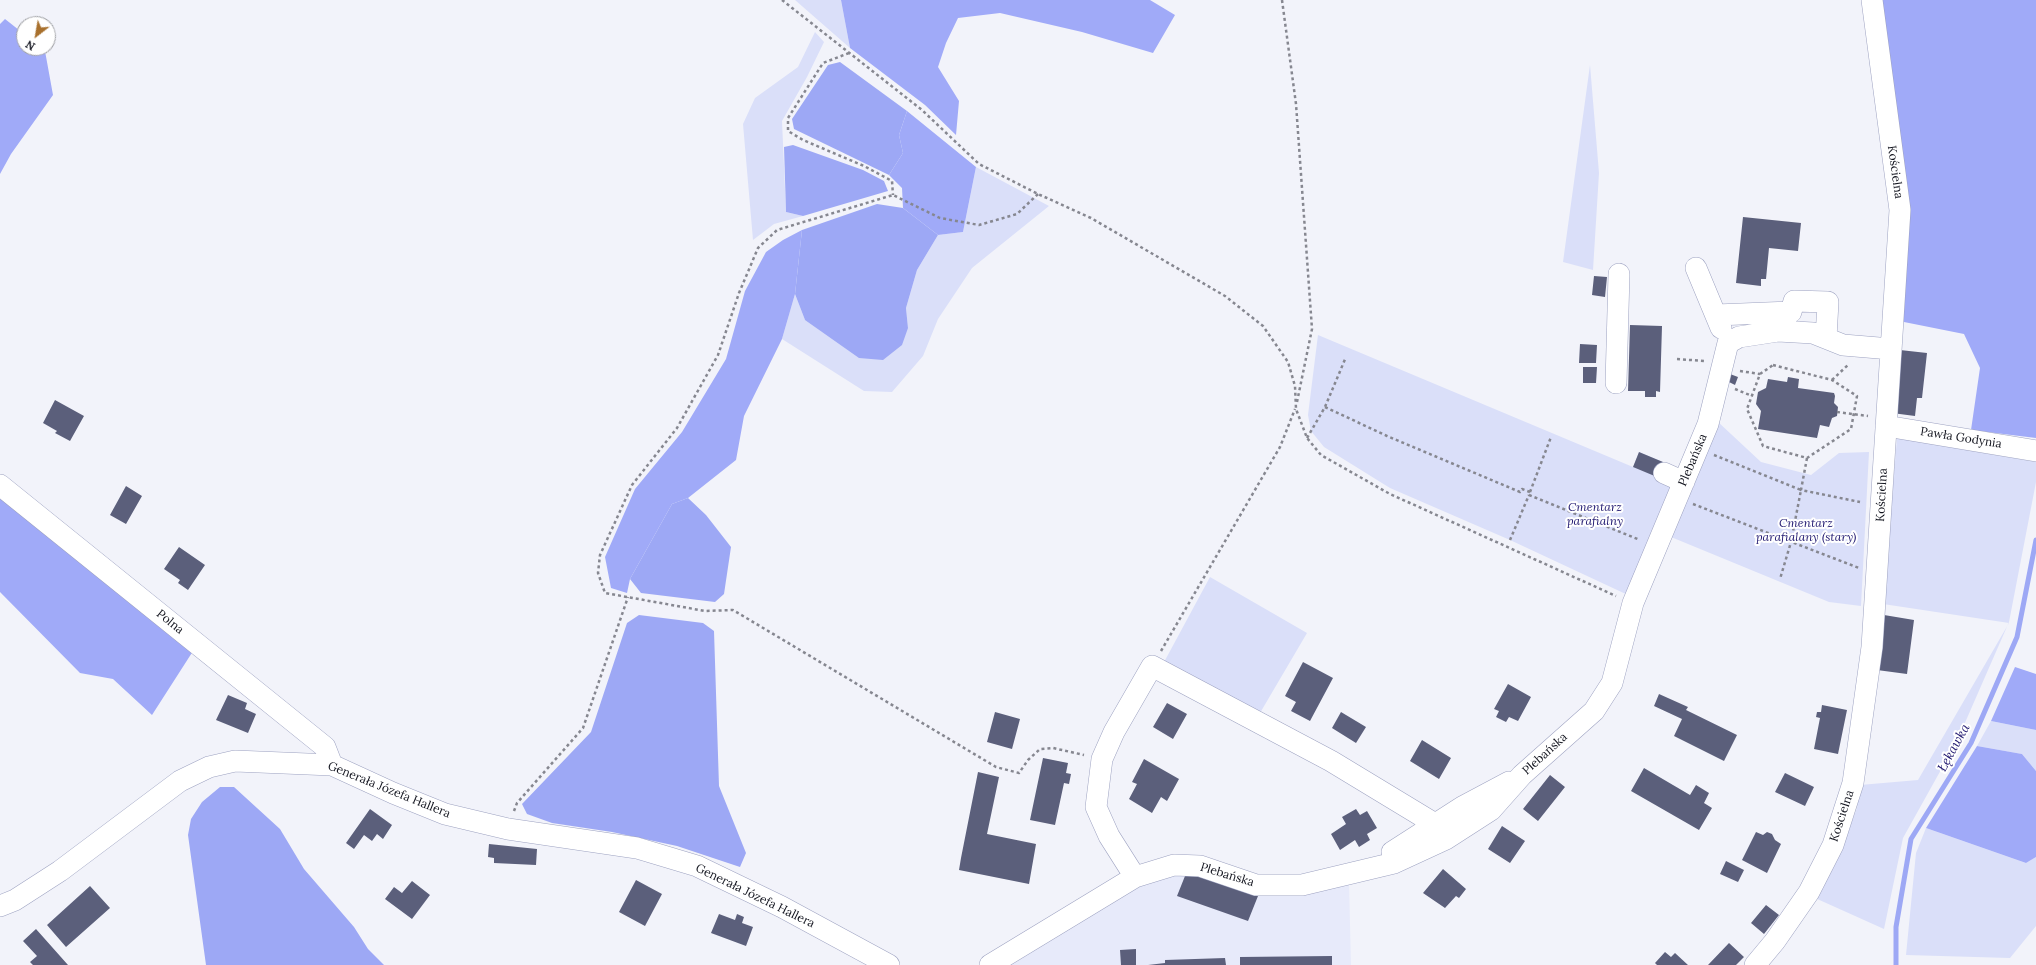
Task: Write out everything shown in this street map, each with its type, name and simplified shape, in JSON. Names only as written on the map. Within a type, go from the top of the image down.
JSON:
[{"type":"street","name":"Kościelna","points":[[1755,965],[1776,941],[1809,892],[1833,845],[1853,783],[1872,647],[1878,421],[1890,349],[1900,210],[1872,0]]},
{"type":"street","points":[[1696,268],[1716,315],[1730,359]]},
{"type":"street","points":[[1616,383],[1619,274]]},
{"type":"street","points":[[1716,315],[1791,312],[1794,301],[1828,302],[1826,338]]},
{"type":"street","points":[[1730,359],[1739,336],[1778,331],[1813,333],[1843,345],[1890,349]]},
{"type":"street","name":"Plebańska","points":[[990,965],[1135,876],[1174,865],[1200,866],[1256,885],[1302,885],[1394,863],[1446,839],[1491,810],[1522,775],[1594,711],[1612,683],[1633,603],[1708,424],[1730,359]]},
{"type":"street","name":"Pawła Godynia","points":[[1878,421],[1970,440],[2036,450]]},
{"type":"street","points":[[1664,473],[1684,482]]},
{"type":"street","name":"Polna","points":[[0,485],[325,747],[332,765]]},
{"type":"street","points":[[1135,876],[1109,836],[1096,807],[1102,759],[1114,732],[1152,666],[1331,761],[1435,824]]},
{"type":"street","name":"Generała Józefa Hallera","points":[[0,906],[15,900],[60,871],[180,781],[209,766],[235,761],[332,765],[393,793],[445,814],[508,829],[637,848],[698,866],[782,907],[889,965]]},
{"type":"street","points":[[1364,870],[1435,824],[1522,775]]},
{"type":"path","points":[[782,0],[922,110],[979,164],[1038,194],[1091,218],[1225,296],[1263,326],[1288,362],[1296,386],[1296,409],[1307,438],[1321,455],[1390,494],[1633,603]]},
{"type":"path","points":[[1152,666],[1280,447],[1296,409],[1312,329],[1296,104],[1282,0]]},
{"type":"path","points":[[849,53],[823,63],[788,118],[788,131],[803,140],[864,166],[892,181],[893,195]]},
{"type":"path","points":[[1038,194],[1017,214],[979,225],[940,218],[893,195],[777,230],[758,248],[739,293],[718,355],[677,428],[632,485],[600,555],[598,573],[605,593],[705,610],[733,610],[996,766],[1019,773],[1028,760],[1040,749],[1053,748],[1102,759]]},
{"type":"path","points":[[1307,438],[1325,407],[1346,358]]},
{"type":"path","points":[[1677,359],[1730,359],[1760,374]]},
{"type":"path","points":[[1832,380],[1852,360]]},
{"type":"path","points":[[1780,579],[1791,542],[1807,458],[1851,429],[1857,396],[1832,380],[1773,365],[1760,374],[1747,409],[1763,446],[1807,458]]},
{"type":"path","points":[[1732,387],[1752,396]]},
{"type":"path","points":[[1325,407],[1387,436],[1520,492],[1522,489],[1529,494],[1642,541]]},
{"type":"path","points":[[1837,412],[1854,414],[1878,421]]},
{"type":"path","points":[[1510,540],[1551,437]]},
{"type":"path","points":[[1712,454],[1802,490],[1860,502]]},
{"type":"path","points":[[1690,503],[1863,569]]},
{"type":"path","points":[[508,829],[517,803],[583,728],[628,597]]},
{"type":"shaded area","points":[[841,0],[1150,0],[1175,15],[1153,53],[1082,32],[1000,13],[958,18],[946,43],[938,67],[959,101],[956,135],[925,105],[850,48]]},
{"type":"shaded area","points":[[1880,0],[2036,0],[2036,438],[1971,430],[1980,368],[1964,334],[1899,321]]},
{"type":"shaded area","points":[[5,19],[16,28],[16,56],[46,56],[53,95],[11,154],[0,174],[0,24]]},
{"type":"shaded area","points":[[840,62],[907,111],[899,135],[903,153],[889,175],[794,129],[792,119],[828,65]]},
{"type":"shaded area","points":[[907,111],[976,167],[963,232],[938,235],[903,208],[902,188],[889,175],[903,153],[899,135]]},
{"type":"shaded area","points":[[793,145],[863,170],[884,181],[888,191],[803,216],[786,212],[784,147]]},
{"type":"shaded area","points":[[877,204],[903,208],[938,235],[917,270],[906,308],[908,328],[902,345],[883,360],[859,358],[805,320],[795,294],[802,230]]},
{"type":"shaded area","points":[[802,230],[795,294],[782,339],[744,416],[736,460],[688,498],[672,504],[630,579],[627,593],[611,588],[605,557],[635,489],[682,432],[726,359],[745,291],[766,252],[783,240]]},
{"type":"shaded area","points":[[0,490],[195,648],[152,715],[113,679],[80,673],[0,592]]},
{"type":"shaded area","points":[[688,498],[706,515],[731,547],[724,594],[715,602],[641,593],[630,579],[672,504]]},
{"type":"shaded area","points":[[639,615],[703,623],[714,631],[719,786],[746,853],[740,867],[677,846],[612,832],[552,823],[527,814],[522,804],[591,732],[627,623]]},
{"type":"shaded area","points":[[2015,667],[2036,674],[2036,730],[1991,721]]},
{"type":"shaded area","points":[[1977,746],[2022,754],[2036,771],[2036,857],[2026,863],[1926,828]]},
{"type":"shaded area","points":[[220,787],[234,787],[280,829],[304,869],[354,927],[368,949],[384,965],[206,965],[188,835],[191,819],[202,802]]},
{"type":"shaded area","points":[[1177,870],[1349,883],[1351,965],[1005,965],[1141,884]]},
{"type":"green space","points":[[795,0],[841,0],[850,48]]},
{"type":"green space","points":[[815,32],[824,42],[807,77],[782,121],[786,212],[803,216],[774,224],[753,240],[743,124],[755,98],[798,67]]},
{"type":"green space","points":[[1590,65],[1599,173],[1593,270],[1563,262]]},
{"type":"green space","points":[[976,167],[1049,206],[972,268],[938,319],[923,356],[892,392],[864,391],[782,339],[795,294],[805,320],[908,328],[906,308],[917,270],[938,235],[963,232]]},
{"type":"green space","name":"Cmentarz parafialny","points":[[1318,335],[1633,467],[1639,452],[1682,470],[1630,596],[1510,540],[1390,488],[1324,447],[1311,431],[1308,415]]},
{"type":"green space","name":"Cmentarz parafialany (stary)","points":[[1717,421],[1761,462],[1811,475],[1839,453],[1869,452],[1861,606],[1829,602],[1671,537]]},
{"type":"green space","points":[[1897,438],[2036,462],[2036,482],[2009,623],[1883,604]]},
{"type":"green space","points":[[1210,577],[1307,633],[1260,713],[1163,664]]},
{"type":"green space","points":[[2007,626],[1957,741],[1903,838],[1884,929],[1815,898],[1838,857],[1857,808],[1860,785],[1918,780]]},
{"type":"green space","points":[[1991,721],[2036,730],[2036,771],[2022,754],[1977,746]]},
{"type":"green space","points":[[1926,828],[2026,863],[2036,857],[2036,926],[2010,958],[1906,955],[1916,853]]},
{"type":"building","points":[[1743,217],[1801,223],[1798,251],[1769,248],[1766,279],[1761,279],[1761,286],[1736,283]]},
{"type":"building","points":[[1594,276],[1607,277],[1605,297],[1592,295]]},
{"type":"building","points":[[1630,325],[1662,326],[1660,392],[1656,391],[1656,397],[1645,397],[1645,391],[1628,391]]},
{"type":"building","points":[[1580,344],[1597,345],[1596,363],[1579,363]]},
{"type":"building","points":[[1900,350],[1927,353],[1922,398],[1917,398],[1915,416],[1892,413]]},
{"type":"building","points":[[1583,367],[1597,367],[1596,383],[1583,383]]},
{"type":"building","points":[[1730,374],[1738,377],[1735,385],[1727,381]]},
{"type":"building","points":[[1788,377],[1799,379],[1798,388],[1834,393],[1834,403],[1838,407],[1837,416],[1832,418],[1829,427],[1820,425],[1817,438],[1758,429],[1761,411],[1756,404],[1758,392],[1766,388],[1768,379],[1787,382]]},
{"type":"building","points":[[55,400],[84,416],[70,441],[55,433],[57,431],[43,423]]},
{"type":"building","points":[[1639,452],[1663,462],[1657,477],[1633,467]]},
{"type":"building","points":[[126,486],[142,496],[126,524],[110,515]]},
{"type":"building","points":[[179,547],[205,565],[188,590],[178,583],[180,580],[164,569]]},
{"type":"building","points":[[1884,615],[1914,620],[1907,674],[1877,670]]},
{"type":"building","points":[[1303,662],[1333,678],[1310,721],[1291,711],[1296,702],[1285,696]]},
{"type":"building","points":[[1508,684],[1531,697],[1518,721],[1509,717],[1506,722],[1496,717],[1499,711],[1494,709]]},
{"type":"building","points":[[1659,694],[1688,707],[1686,710],[1737,735],[1724,761],[1674,736],[1682,719],[1654,706]]},
{"type":"building","points":[[228,695],[247,703],[245,709],[256,714],[248,733],[216,720]]},
{"type":"building","points":[[1167,703],[1187,714],[1173,739],[1153,727]]},
{"type":"building","points":[[1822,705],[1847,710],[1838,754],[1814,749],[1820,718],[1816,717],[1817,712],[1821,712]]},
{"type":"building","points":[[995,712],[1020,719],[1012,749],[987,742]]},
{"type":"building","points":[[1341,712],[1366,727],[1356,743],[1332,728]]},
{"type":"building","points":[[1422,740],[1451,758],[1439,779],[1410,761]]},
{"type":"building","points":[[1043,758],[1068,763],[1066,773],[1071,774],[1069,784],[1064,783],[1055,825],[1030,820]]},
{"type":"building","points":[[1144,759],[1179,779],[1167,801],[1161,797],[1152,813],[1129,799],[1137,784],[1132,782]]},
{"type":"building","points":[[1644,768],[1690,795],[1696,785],[1709,793],[1704,803],[1712,808],[1699,830],[1631,791]]},
{"type":"building","points":[[978,772],[999,777],[987,834],[1036,844],[1029,884],[959,870]]},
{"type":"building","points":[[1785,773],[1814,787],[1805,806],[1775,792]]},
{"type":"building","points":[[1550,775],[1565,787],[1538,821],[1523,809]]},
{"type":"building","points":[[370,809],[392,825],[383,839],[377,834],[372,841],[364,835],[354,849],[346,843]]},
{"type":"building","points":[[1356,809],[1360,815],[1367,811],[1377,828],[1367,834],[1370,840],[1359,847],[1355,840],[1340,850],[1331,834],[1346,824],[1342,817]]},
{"type":"building","points":[[1502,826],[1525,841],[1510,863],[1488,849]]},
{"type":"building","points":[[1756,832],[1763,835],[1767,832],[1772,834],[1775,840],[1781,844],[1767,873],[1742,860]]},
{"type":"building","points":[[489,844],[537,849],[536,865],[494,863],[494,858],[488,857]]},
{"type":"building","points":[[1726,861],[1744,870],[1738,882],[1720,874]]},
{"type":"building","points":[[1443,869],[1466,889],[1459,898],[1456,896],[1445,908],[1423,893]]},
{"type":"building","points":[[1187,871],[1258,896],[1248,921],[1177,896]]},
{"type":"building","points":[[636,880],[662,894],[645,926],[619,912]]},
{"type":"building","points":[[412,881],[430,895],[412,919],[385,899],[394,887],[402,893]]},
{"type":"building","points":[[90,886],[110,908],[66,947],[47,925]]},
{"type":"building","points":[[1766,905],[1779,915],[1764,934],[1751,923]]},
{"type":"building","points":[[719,914],[735,920],[737,914],[744,917],[742,923],[753,927],[746,946],[711,933]]},
{"type":"building","points":[[36,929],[68,965],[33,965],[30,962],[37,956],[23,941]]},
{"type":"building","points":[[1729,943],[1744,957],[1736,965],[1708,965]]},
{"type":"building","points":[[1136,949],[1136,965],[1121,965],[1120,950]]},
{"type":"building","points":[[1665,952],[1671,957],[1675,953],[1688,965],[1657,965],[1655,963]]},
{"type":"building","points":[[1332,956],[1332,965],[1240,965],[1240,957]]},
{"type":"building","points":[[1225,958],[1226,965],[1148,965],[1165,963],[1165,960]]},
{"type":"waterway","name":"Łękawka","points":[[1896,965],[1896,927],[1911,839],[1971,743],[2017,637],[2036,540]]}]
